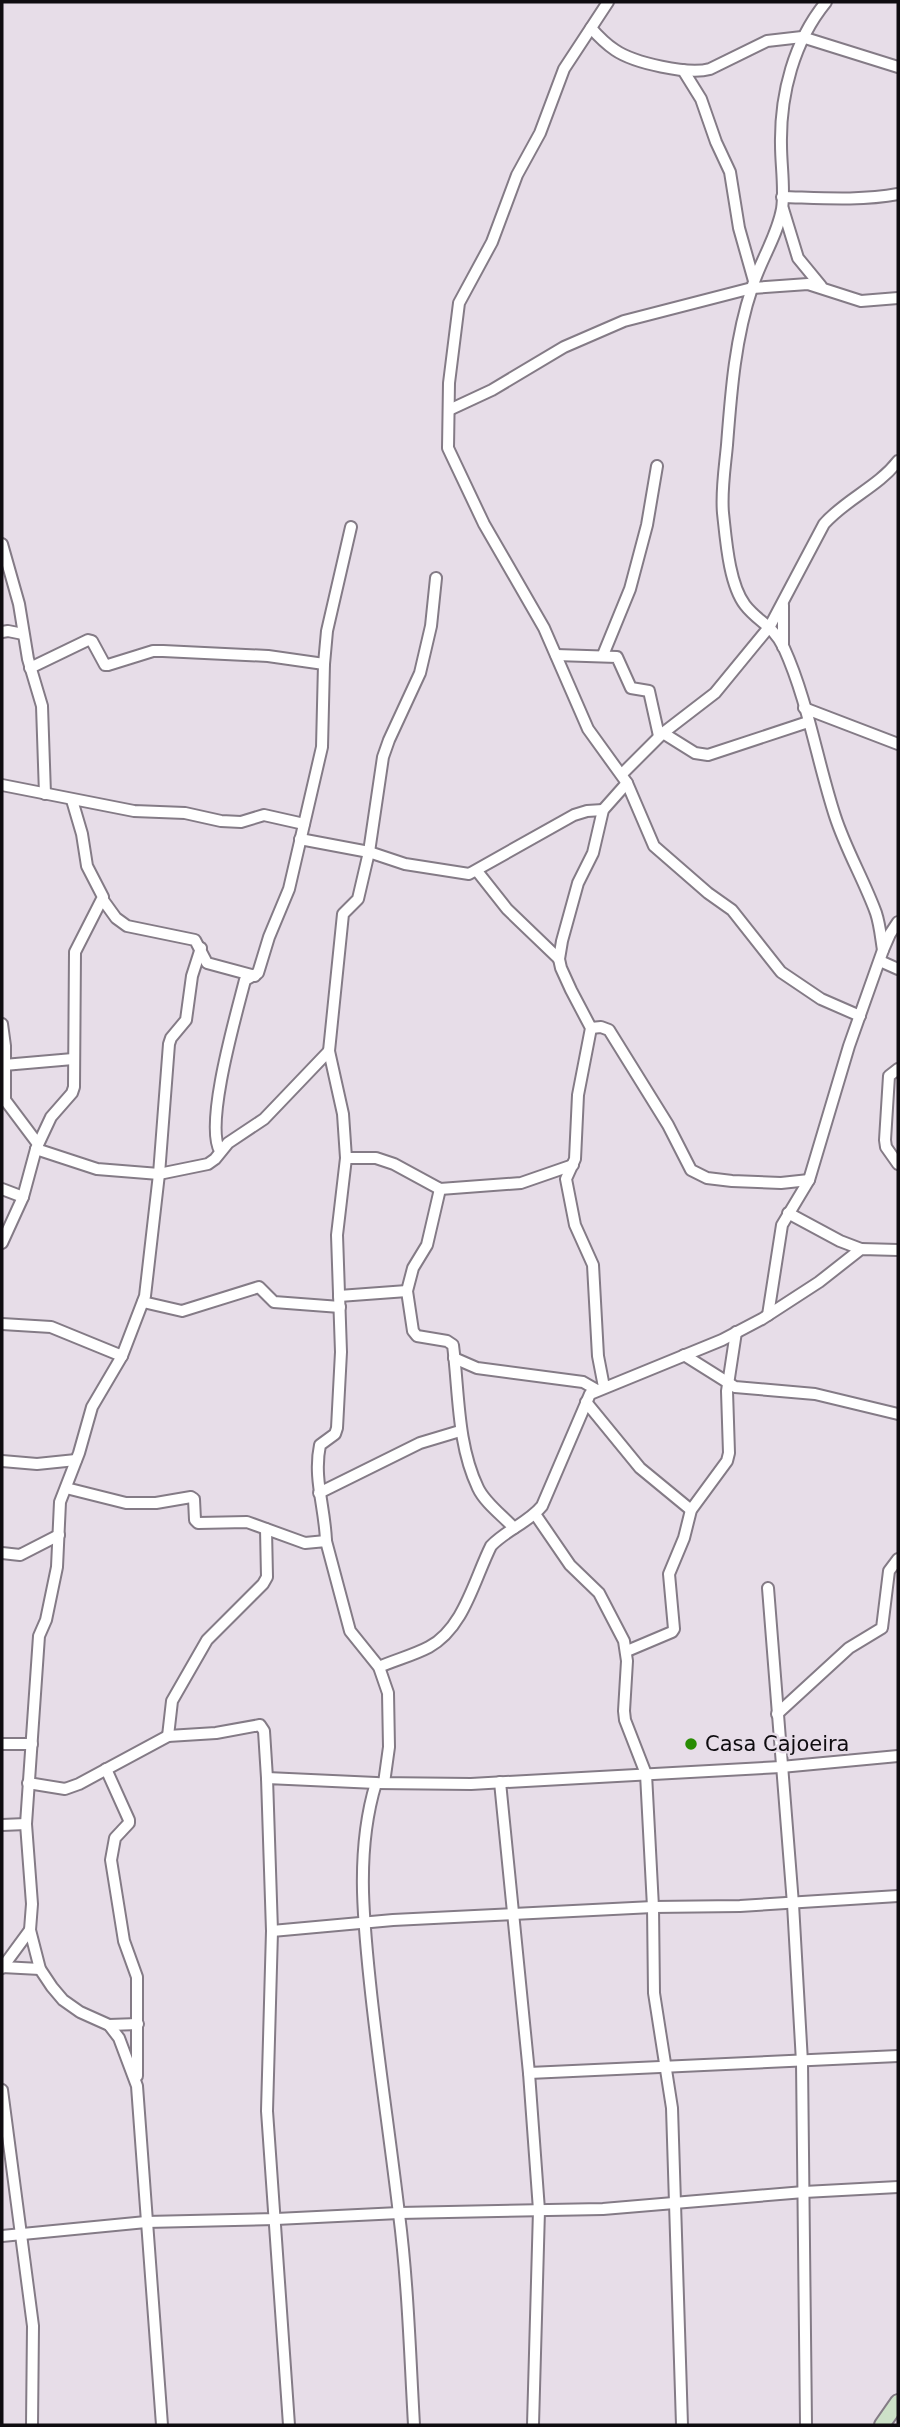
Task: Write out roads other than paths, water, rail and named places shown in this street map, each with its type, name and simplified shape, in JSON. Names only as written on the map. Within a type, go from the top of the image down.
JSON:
[{"type":"main road","points":[[882,2425],[898,2402]]},
{"type":"street","points":[[608,2],[564,69],[540,133],[517,175],[492,242],[459,303],[451,352],[448,448],[466,488],[529,598],[588,729],[624,778],[654,846],[708,893],[732,909],[781,972],[821,999],[860,1016]]},
{"type":"street","points":[[826,2],[802,37],[782,115],[782,202],[775,233],[753,284],[733,380],[723,512],[737,591],[746,607],[770,626],[783,647],[841,833],[876,912],[881,955],[898,969]]},
{"type":"street","points":[[591,28],[606,43],[632,59],[683,70],[701,72],[767,41],[802,37],[898,67]]},
{"type":"street","points":[[683,70],[701,99],[730,172],[739,228],[753,284]]},
{"type":"street","points":[[782,202],[877,198],[898,194]]},
{"type":"street","points":[[782,202],[798,258],[821,286]]},
{"type":"street","points":[[449,410],[492,390],[564,347],[624,321],[753,284],[821,286],[861,301],[898,298]]},
{"type":"street","points":[[601,1388],[593,1265],[575,1225],[566,1179],[573,1165],[578,1095],[591,1028],[559,959],[578,883],[593,853],[603,810],[624,778],[661,734],[715,693],[770,626],[824,524],[832,515],[879,482],[898,461]]},
{"type":"street","points":[[603,655],[630,589],[647,525],[657,466]]},
{"type":"street","points":[[220,1151],[216,1140],[217,1117],[227,1048],[245,980],[255,976],[289,889],[322,747],[324,664],[330,609],[351,527]]},
{"type":"street","points":[[2,544],[19,604],[30,668],[42,705],[45,794]]},
{"type":"street","points":[[414,2425],[399,2213],[379,2068],[364,1924],[363,1845],[369,1807],[380,1783],[390,1724],[388,1693],[379,1667],[350,1631],[326,1541],[325,1516],[316,1474],[320,1445],[335,1434],[337,1428],[341,1352],[337,1235],[346,1158],[343,1114],[329,1051],[343,914],[358,899],[369,852],[383,757],[388,740],[420,673],[431,626],[436,578]]},
{"type":"street","points":[[783,602],[783,647]]},
{"type":"street","points":[[2,632],[23,634]]},
{"type":"street","points":[[30,668],[88,640],[92,641],[105,665],[163,650],[268,656],[324,664]]},
{"type":"street","points":[[556,655],[617,657],[631,688],[649,691],[661,734],[695,753],[708,754],[808,722]]},
{"type":"street","points":[[804,708],[898,744]]},
{"type":"street","points":[[2,785],[142,811],[193,814],[221,821],[240,822],[264,815],[304,824]]},
{"type":"street","points":[[2,1243],[23,1197],[37,1146],[51,1117],[72,1093],[75,953],[103,900],[103,894],[87,866],[82,834],[72,800]]},
{"type":"street","points":[[300,839],[369,852],[405,864],[464,874],[477,871],[574,815],[603,810]]},
{"type":"street","points":[[477,871],[507,909],[559,959]]},
{"type":"street","points":[[103,900],[120,922],[195,940],[207,963],[255,976]]},
{"type":"street","points":[[768,1315],[779,1238],[788,1213],[809,1180],[835,1086],[881,955],[898,922]]},
{"type":"street","points":[[138,2024],[110,2025],[80,2012],[63,2000],[40,1969],[30,1930],[32,1904],[26,1824],[28,1783],[40,1636],[57,1567],[59,1510],[92,1407],[122,1356],[143,1302],[159,1174],[169,1044],[186,1020],[192,976],[201,948]]},
{"type":"street","points":[[2,1024],[5,1100],[37,1146],[97,1169],[159,1174],[208,1164],[228,1143],[264,1119],[329,1051]]},
{"type":"street","points":[[591,1028],[609,1030],[668,1125],[691,1170],[700,1176],[732,1181],[781,1183],[809,1180]]},
{"type":"street","points":[[5,1065],[74,1059]]},
{"type":"street","points":[[318,1065],[333,1064]]},
{"type":"street","points":[[898,1069],[889,1076],[885,1140],[886,1147],[898,1164]]},
{"type":"street","points":[[346,1158],[376,1158],[394,1164],[440,1189],[521,1183],[573,1165]]},
{"type":"street","points":[[2,1189],[23,1197]]},
{"type":"street","points":[[440,1189],[426,1245],[413,1269],[407,1291],[414,1334],[451,1343],[460,1432],[478,1488],[514,1528]]},
{"type":"street","points":[[788,1213],[840,1241],[861,1249],[898,1250]]},
{"type":"street","points":[[379,1667],[430,1647],[446,1634],[457,1620],[491,1546],[535,1514],[547,1496],[590,1394],[736,1332],[768,1315],[819,1282],[861,1249]]},
{"type":"street","points":[[143,1302],[186,1311],[259,1287],[274,1303],[340,1302],[407,1291]]},
{"type":"street","points":[[2,1324],[51,1327],[122,1356]]},
{"type":"street","points":[[627,1651],[674,1629],[669,1574],[691,1510],[727,1461],[729,1383],[736,1332]]},
{"type":"street","points":[[684,1355],[742,1388],[815,1394],[898,1414]]},
{"type":"street","points":[[454,1358],[477,1368],[583,1382],[601,1388]]},
{"type":"street","points":[[586,1402],[639,1468],[691,1510]]},
{"type":"street","points":[[319,1493],[420,1443],[460,1432]]},
{"type":"street","points":[[2,1461],[37,1464],[76,1460]]},
{"type":"street","points":[[66,1488],[133,1503],[156,1503],[191,1497],[194,1499],[195,1520],[198,1523],[247,1522],[305,1543],[326,1541]]},
{"type":"street","points":[[535,1514],[570,1565],[599,1593],[627,1651],[625,1720],[646,1774],[653,1907],[654,1993],[672,2108],[682,2425]]},
{"type":"street","points":[[169,1736],[173,1701],[207,1640],[267,1577],[266,1529]]},
{"type":"street","points":[[2,1553],[20,1555],[59,1535]]},
{"type":"street","points":[[777,1714],[849,1648],[882,1628],[889,1571],[898,1559]]},
{"type":"street","points":[[768,1588],[793,1903],[802,2062],[806,2425]]},
{"type":"street","points":[[28,1783],[65,1789],[169,1736],[216,1733],[260,1725],[264,1731],[272,1931],[267,2085],[289,2425]]},
{"type":"street","points":[[2,1744],[32,1744]]},
{"type":"street","points":[[267,1778],[471,1784],[781,1767],[898,1756]]},
{"type":"street","points":[[106,1769],[129,1820],[129,1824],[115,1838],[111,1860],[124,1941],[137,1976],[137,2085],[162,2425]]},
{"type":"street","points":[[500,1782],[529,2073],[539,2210],[533,2425]]},
{"type":"street","points":[[2,1825],[26,1824]]},
{"type":"street","points":[[272,1931],[393,1920],[898,1896]]},
{"type":"street","points":[[2,1968],[30,1930]]},
{"type":"street","points":[[2,1968],[40,1969]]},
{"type":"street","points":[[110,2025],[119,2038],[137,2085]]},
{"type":"street","points":[[529,2073],[898,2056]]},
{"type":"street","points":[[2,2091],[34,2345],[32,2425]]},
{"type":"street","points":[[2,2236],[146,2222],[603,2209],[898,2187]]},
{"type":"place","name":"Casa Cajoeira","points":[[691,1744]]}]
